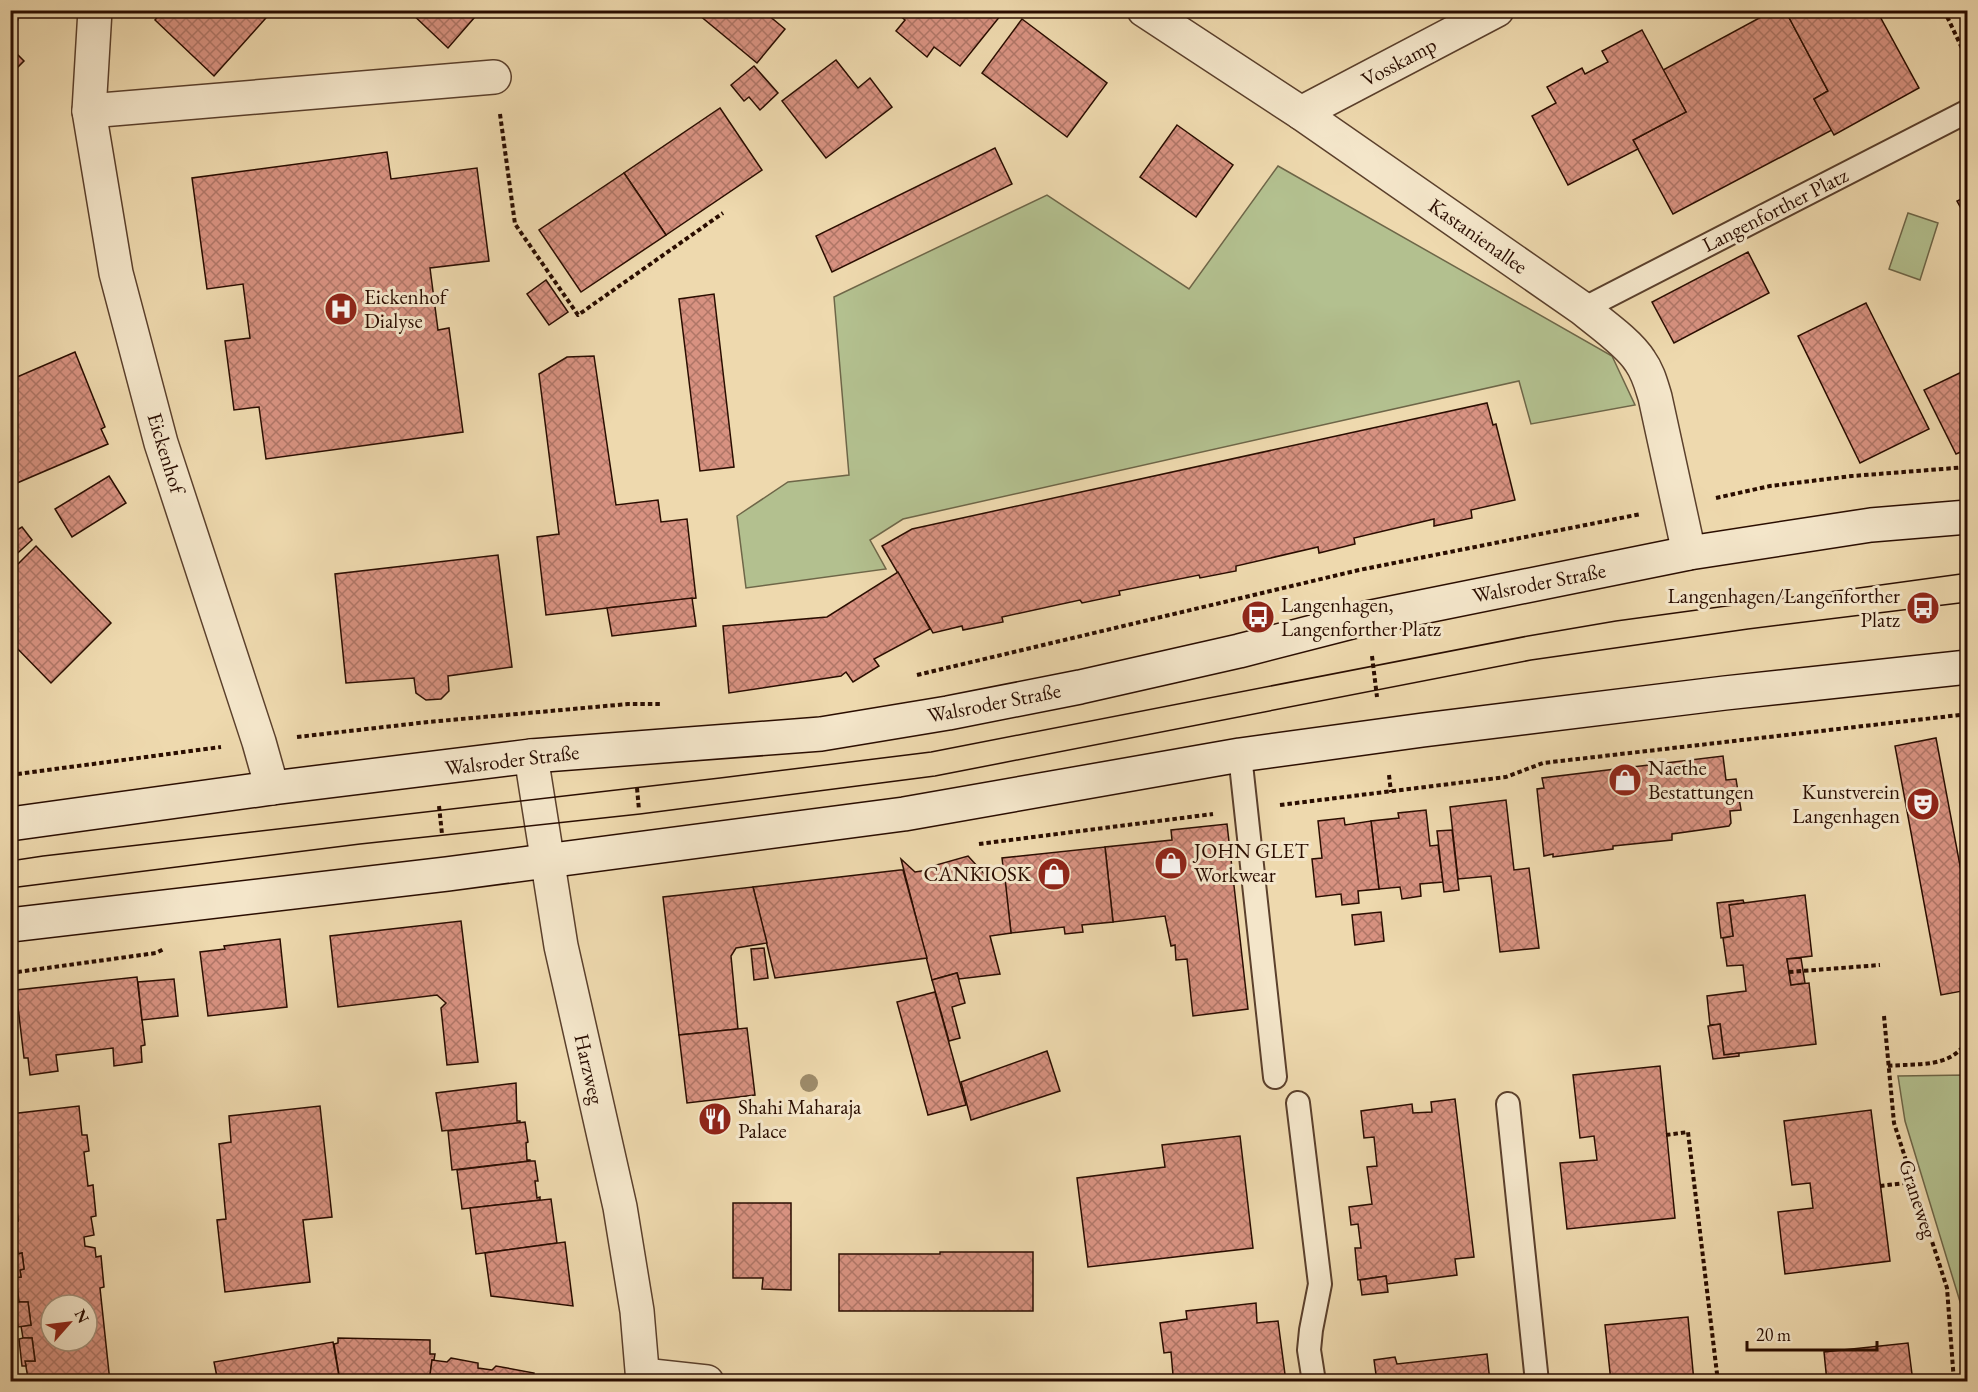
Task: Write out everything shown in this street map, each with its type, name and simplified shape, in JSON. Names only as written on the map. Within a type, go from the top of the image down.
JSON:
[{"type":"main road","name":"Eickenhof","points":[[95,10],[89,111],[116,273],[161,443],[272,788]]},
{"type":"main road","name":"Kastanienallee","points":[[1144,10],[1301,112],[1582,309],[1612,332],[1640,359],[1648,374],[1655,397],[1689,553]]},
{"type":"main road","name":"Vosskamp","points":[[1301,112],[1497,10]]},
{"type":"main road","points":[[89,111],[494,77]]},
{"type":"main road","name":"Walsroder Straße","points":[[10,824],[531,756],[820,734],[948,713],[1080,687],[1239,651],[1367,618],[1689,553],[1871,525],[1968,517]]},
{"type":"main road","points":[[10,925],[546,862],[904,814],[1240,755],[1383,735],[1713,694],[1968,667]]},
{"type":"main road","name":"Harzweg","points":[[531,756],[561,946],[620,1207],[637,1311],[643,1378]]},
{"type":"main road","points":[[643,1378],[707,1382]]},
{"type":"lane","name":"Langenforther Platz","points":[[1582,309],[1968,111]]},
{"type":"lane","points":[[1240,755],[1275,1077]]},
{"type":"lane","points":[[1298,1103],[1320,1284],[1309,1350],[1314,1382]]},
{"type":"lane","points":[[1508,1104],[1537,1382]]},
{"type":"path","points":[[1944,10],[1968,60]]},
{"type":"path","points":[[494,77],[516,224],[578,315],[723,213]]},
{"type":"path","points":[[906,678],[1359,570],[1770,486],[1852,476],[1968,467]]},
{"type":"path","points":[[1359,570],[1391,792]]},
{"type":"path","points":[[10,775],[428,722],[628,704],[662,704]]},
{"type":"path","points":[[628,704],[644,849]]},
{"type":"path","points":[[1432,787],[1506,777],[1543,763],[1968,714]]},
{"type":"path","points":[[428,722],[447,874]]},
{"type":"path","points":[[1790,972],[1880,965]]},
{"type":"path","name":"Graneweg","points":[[1884,1016],[1894,1123],[1947,1288],[1954,1382]]},
{"type":"path","points":[[1888,1066],[1945,1061],[1962,1049],[1968,1038]]},
{"type":"path","points":[[1666,1135],[1688,1132],[1718,1382]]},
{"type":"path","points":[[1880,1186],[1913,1182]]},
{"type":"green space","points":[[1278,166],[1612,356],[1635,405],[1531,424],[1519,381],[903,519],[870,540],[886,569],[746,588],[737,516],[788,482],[849,475],[834,297],[1047,195],[1189,289]]},
{"type":"green space","points":[[1908,213],[1938,223],[1920,280],[1889,269]]},
{"type":"green space","points":[[1967,1075],[1968,1381],[1965,1382],[1961,1305],[1905,1121],[1898,1076]]},
{"type":"building","points":[[10,10],[20,10],[11,48],[24,61],[10,75]]},
{"type":"building","points":[[163,10],[273,10],[214,76],[155,20]]},
{"type":"building","points":[[408,10],[481,10],[448,48]]},
{"type":"building","points":[[693,10],[762,10],[785,29],[757,63]]},
{"type":"building","points":[[893,10],[1005,10],[960,66],[934,47],[927,57],[896,31],[905,20]]},
{"type":"building","points":[[1774,10],[1785,10],[1828,91],[1814,99],[1832,130],[1673,214],[1633,140],[1686,112],[1663,70]]},
{"type":"building","points":[[1785,10],[1879,10],[1877,11],[1919,88],[1834,135],[1814,99],[1828,91]]},
{"type":"building","points":[[1022,19],[1107,83],[1067,137],[982,73]]},
{"type":"building","points":[[1642,30],[1686,112],[1633,140],[1638,149],[1568,185],[1532,116],[1556,103],[1547,87],[1582,68],[1585,74],[1608,62],[1602,51]]},
{"type":"building","points":[[836,60],[858,88],[870,78],[892,107],[826,158],[782,101]]},
{"type":"building","points":[[754,66],[778,93],[760,110],[749,97],[744,101],[731,85]]},
{"type":"building","points":[[720,108],[762,170],[666,235],[624,173]]},
{"type":"building","points":[[1177,125],[1233,165],[1196,217],[1140,177]]},
{"type":"building","points":[[995,148],[1012,184],[832,272],[816,236]]},
{"type":"building","name":"Eickenhof Dialyse","points":[[387,152],[391,179],[477,168],[489,261],[430,268],[438,330],[449,328],[463,432],[266,459],[259,407],[234,410],[225,341],[250,338],[243,284],[207,289],[192,178]]},
{"type":"building","points":[[624,173],[666,235],[581,292],[539,230]]},
{"type":"building","points":[[1968,196],[1968,221],[1957,201]]},
{"type":"building","points":[[1748,252],[1769,293],[1674,343],[1652,302]]},
{"type":"building","points":[[546,280],[568,312],[549,325],[527,294]]},
{"type":"building","points":[[714,294],[734,467],[700,471],[679,299]]},
{"type":"building","points":[[1866,303],[1929,429],[1860,463],[1798,336]]},
{"type":"building","points":[[75,352],[105,427],[101,429],[108,444],[10,486],[10,380]]},
{"type":"building","points":[[594,356],[616,505],[658,500],[661,522],[687,519],[696,598],[546,615],[537,537],[559,534],[539,374],[567,357]]},
{"type":"building","points":[[1968,369],[1968,449],[1956,454],[1924,390]]},
{"type":"building","points":[[1487,403],[1493,425],[1496,424],[1515,500],[1471,510],[1472,518],[1434,526],[1434,519],[1354,538],[1355,544],[1319,553],[1318,547],[1236,566],[1236,571],[1200,578],[1199,575],[1119,591],[1120,595],[1082,603],[1080,600],[1002,617],[1003,622],[963,630],[962,626],[933,633],[882,546],[912,529]]},
{"type":"building","points":[[109,476],[126,503],[72,537],[55,509]]},
{"type":"building","points":[[22,527],[32,540],[10,560],[10,534]]},
{"type":"building","points":[[36,546],[111,623],[51,683],[10,641],[10,572]]},
{"type":"building","points":[[498,555],[512,667],[448,676],[449,691],[441,699],[426,700],[416,693],[414,678],[346,683],[335,574]]},
{"type":"building","points":[[898,572],[930,629],[874,659],[879,666],[853,682],[846,672],[841,676],[729,693],[723,626],[827,617]]},
{"type":"building","points":[[692,598],[696,626],[612,636],[607,608]]},
{"type":"building","points":[[1936,738],[1968,908],[1968,990],[1941,995],[1895,746]]},
{"type":"building","points":[[1723,756],[1726,780],[1736,779],[1741,810],[1730,811],[1729,826],[1672,834],[1672,840],[1613,846],[1613,849],[1553,857],[1553,854],[1544,856],[1537,789],[1544,788],[1542,778]]},
{"type":"building","points":[[1506,800],[1514,870],[1529,868],[1539,948],[1500,952],[1491,876],[1458,879],[1450,807]]},
{"type":"building","points":[[1426,810],[1430,846],[1438,845],[1443,882],[1420,884],[1421,896],[1402,899],[1400,887],[1379,889],[1371,821],[1399,818],[1398,813]]},
{"type":"building","points":[[1344,818],[1345,825],[1371,821],[1379,889],[1358,891],[1359,903],[1342,905],[1341,894],[1316,897],[1312,859],[1322,858],[1318,821]]},
{"type":"building","points":[[1227,824],[1248,1009],[1193,1016],[1187,959],[1176,960],[1175,945],[1171,946],[1165,916],[1113,922],[1105,847],[1172,840],[1171,830]]},
{"type":"building","points":[[1452,830],[1459,890],[1444,892],[1437,831]]},
{"type":"building","points":[[1105,847],[1113,922],[1082,925],[1083,932],[1065,934],[1064,927],[1011,933],[1002,858]]},
{"type":"building","points":[[968,856],[989,879],[1005,878],[1011,933],[990,936],[1000,974],[959,979],[957,973],[932,980],[901,859],[915,872],[928,870],[929,867]]},
{"type":"building","points":[[903,870],[927,958],[775,978],[753,887]]},
{"type":"building","points":[[753,887],[767,943],[736,948],[731,956],[738,1029],[679,1035],[663,897]]},
{"type":"building","points":[[1805,895],[1812,956],[1787,959],[1791,985],[1809,983],[1816,1044],[1724,1055],[1720,1024],[1710,1025],[1707,996],[1746,991],[1743,965],[1727,966],[1723,938],[1733,936],[1729,905]]},
{"type":"building","points":[[1743,900],[1744,903],[1729,905],[1733,936],[1721,938],[1717,903]]},
{"type":"building","points":[[1381,912],[1384,941],[1355,945],[1352,915]]},
{"type":"building","points":[[461,921],[478,1062],[447,1065],[441,1008],[446,1003],[437,995],[338,1007],[330,936]]},
{"type":"building","points":[[280,939],[287,1007],[208,1016],[200,952],[225,949],[224,946]]},
{"type":"building","points":[[764,948],[768,978],[754,980],[751,949]]},
{"type":"building","points":[[1801,958],[1805,983],[1791,985],[1787,959]]},
{"type":"building","points":[[957,973],[965,1003],[952,1007],[960,1038],[949,1041],[932,980]]},
{"type":"building","points":[[137,977],[145,1045],[141,1046],[142,1062],[114,1066],[113,1048],[56,1055],[58,1071],[30,1075],[28,1058],[24,1058],[16,990]]},
{"type":"building","points":[[174,979],[178,1016],[142,1020],[138,982]]},
{"type":"building","points":[[935,992],[966,1105],[928,1115],[897,1002]]},
{"type":"building","points":[[1720,1024],[1724,1055],[1739,1053],[1739,1056],[1713,1059],[1708,1026]]},
{"type":"building","points":[[747,1028],[755,1095],[687,1103],[679,1035]]},
{"type":"building","points":[[1047,1051],[1060,1091],[971,1120],[961,1082]]},
{"type":"building","points":[[1660,1066],[1675,1218],[1567,1229],[1560,1163],[1597,1160],[1594,1136],[1580,1138],[1573,1075]]},
{"type":"building","points":[[516,1083],[517,1121],[520,1123],[442,1131],[436,1093]]},
{"type":"building","points":[[1455,1099],[1474,1257],[1455,1259],[1457,1275],[1387,1284],[1386,1276],[1358,1280],[1355,1248],[1361,1248],[1358,1224],[1351,1225],[1349,1207],[1372,1204],[1367,1167],[1377,1166],[1374,1137],[1364,1138],[1361,1111],[1412,1104],[1413,1113],[1432,1112],[1431,1102]]},
{"type":"building","points":[[79,1106],[82,1135],[87,1135],[89,1151],[84,1152],[88,1186],[93,1185],[96,1216],[91,1217],[94,1235],[84,1237],[85,1246],[95,1248],[96,1257],[101,1256],[104,1287],[100,1288],[110,1382],[10,1382],[10,1380],[28,1378],[25,1361],[35,1361],[32,1338],[23,1338],[21,1326],[31,1325],[28,1302],[19,1302],[16,1277],[21,1277],[20,1270],[24,1269],[22,1253],[18,1254],[17,1247],[13,1247],[10,1226],[10,1222],[18,1221],[16,1198],[10,1199],[10,1185],[15,1184],[13,1169],[10,1169],[10,1114]]},
{"type":"building","points":[[320,1106],[332,1217],[303,1220],[310,1282],[225,1292],[217,1220],[226,1219],[219,1144],[231,1142],[229,1116]]},
{"type":"building","points":[[1871,1110],[1890,1261],[1785,1274],[1778,1212],[1813,1208],[1810,1183],[1792,1185],[1784,1121]]},
{"type":"building","points":[[525,1122],[528,1142],[526,1143],[527,1160],[530,1161],[452,1170],[448,1131]]},
{"type":"building","points":[[1240,1136],[1253,1248],[1088,1267],[1077,1178],[1165,1167],[1162,1145]]},
{"type":"building","points":[[535,1161],[538,1181],[535,1181],[537,1198],[540,1197],[540,1200],[462,1209],[457,1170]]},
{"type":"building","points":[[16,1198],[18,1221],[10,1222],[10,1199]]},
{"type":"building","points":[[551,1199],[557,1243],[476,1254],[470,1208]]},
{"type":"building","points":[[733,1203],[791,1203],[791,1290],[762,1289],[763,1278],[733,1278]]},
{"type":"building","points":[[565,1242],[573,1306],[491,1296],[485,1253]]},
{"type":"building","points":[[10,1247],[17,1247],[18,1254],[22,1253],[24,1269],[20,1270],[21,1277],[12,1278]]},
{"type":"building","points":[[940,1252],[1033,1252],[1033,1311],[839,1311],[839,1254],[940,1254]]},
{"type":"building","points":[[1386,1276],[1388,1292],[1362,1295],[1360,1280]]},
{"type":"building","points":[[28,1302],[31,1325],[18,1327],[15,1303]]},
{"type":"building","points":[[1256,1303],[1257,1323],[1278,1321],[1286,1382],[1168,1382],[1167,1376],[1173,1375],[1171,1352],[1164,1353],[1160,1323],[1187,1319],[1186,1311]]},
{"type":"building","points":[[1688,1317],[1694,1382],[1611,1382],[1605,1325]]},
{"type":"building","points":[[32,1338],[35,1361],[25,1361],[26,1366],[22,1366],[19,1339]]},
{"type":"building","points":[[338,1338],[430,1340],[430,1354],[435,1354],[430,1377],[339,1375],[334,1344],[338,1343]]},
{"type":"building","points":[[333,1342],[340,1382],[218,1382],[214,1362]]},
{"type":"building","points":[[1908,1343],[1913,1382],[1827,1382],[1824,1352]]},
{"type":"building","points":[[1487,1354],[1490,1382],[1377,1382],[1374,1360],[1395,1357],[1397,1364]]},
{"type":"building","points":[[451,1358],[478,1363],[478,1368],[492,1370],[496,1366],[534,1373],[533,1378],[547,1380],[551,1375],[570,1378],[570,1382],[429,1382],[432,1360],[447,1362]]},
{"type":"tram line","points":[[10,861],[931,752],[1528,636],[1616,621],[1968,573]]},
{"type":"tram line","points":[[10,888],[360,844],[640,814],[935,776],[1531,660],[1748,629],[1968,602]]},
{"type":"place","name":"Eickenhof Dialyse","points":[[341,309]]},
{"type":"place","name":"Langenhagen/Langenforther Platz","points":[[1923,608]]},
{"type":"place","name":"Langenhagen, Langenforther Platz","points":[[1258,617]]},
{"type":"place","name":"Naethe Bestattungen","points":[[1625,780]]},
{"type":"place","name":"Kunstverein Langenhagen","points":[[1923,804]]},
{"type":"place","name":"JOHN GLET Workwear","points":[[1171,863]]},
{"type":"place","name":"CANKIOSK","points":[[1054,874]]},
{"type":"place","name":"Shahi Maharaja Palace","points":[[715,1119]]}]
